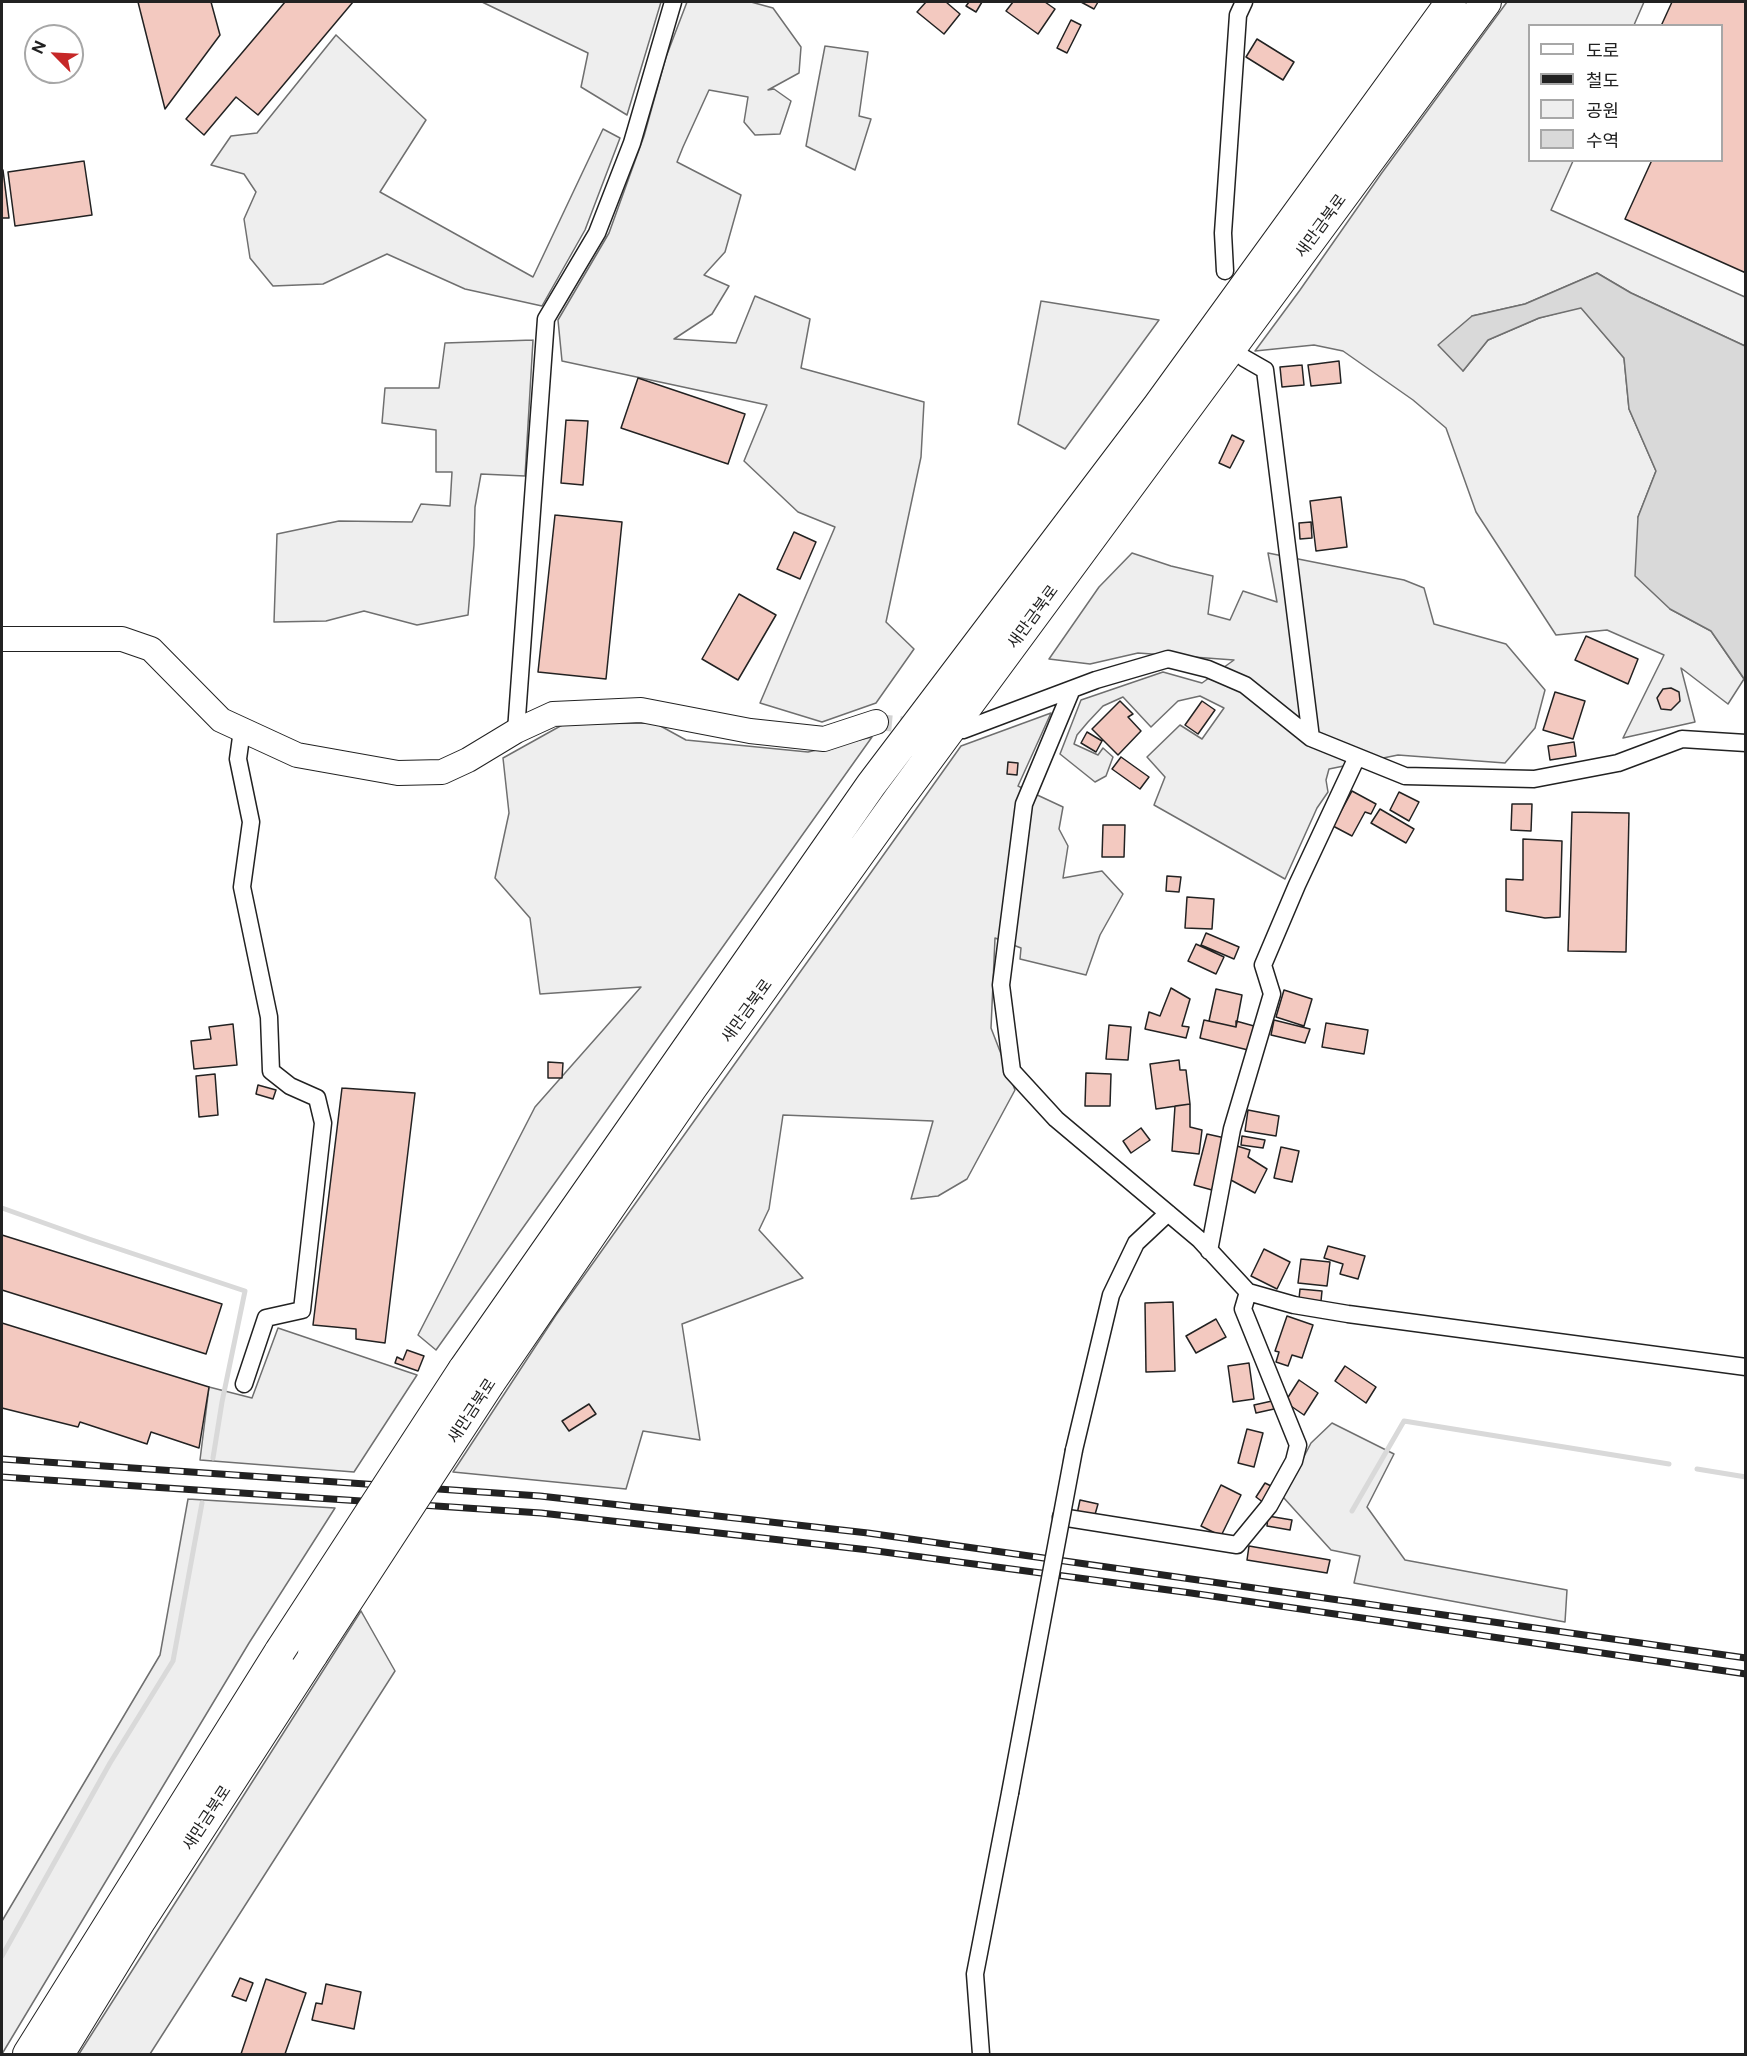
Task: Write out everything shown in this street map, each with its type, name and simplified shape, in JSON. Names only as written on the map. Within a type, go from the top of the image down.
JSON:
[{"type":"highway","name":"새만금북로","points":[[28,2055],[280,1651],[463,1370],[872,785],[1158,406],[1451,2]]},
{"type":"highway","name":"새만금북로","points":[[59,2055],[141,1920],[312,1654],[489,1384],[691,1089],[898,800],[1486,2]]},
{"type":"street","points":[[516,731],[546,319],[597,233],[632,143],[673,2]]},
{"type":"street","points":[[1225,271],[1223,233],[1238,15],[1244,2]]},
{"type":"street","points":[[1244,358],[1264,370],[1311,738]]},
{"type":"street","points":[[2,639],[122,639],[151,648],[221,720],[297,755],[398,772],[442,772],[468,760],[516,731],[553,714],[640,710],[750,730],[824,739],[876,722]]},
{"type":"street","points":[[963,730],[1096,680],[1168,659],[1208,669],[1245,685],[1311,738],[1405,776],[1534,779],[1618,763],[1682,738],[1746,743]]},
{"type":"street","points":[[1072,689],[1024,804],[1001,985],[1012,1071],[1056,1119],[1168,1213],[1248,1292],[1294,1305],[1348,1314],[1746,1367]]},
{"type":"street","points":[[242,730],[238,759],[251,822],[242,887],[269,1017],[271,1071],[290,1086],[317,1098],[323,1122],[302,1310],[266,1318],[244,1384]]},
{"type":"street","points":[[1209,1251],[1232,1129],[1272,994],[1263,965],[1297,885],[1358,756]]},
{"type":"street","points":[[981,2055],[975,1974],[1074,1449],[1111,1294],[1136,1243],[1168,1213]]},
{"type":"street","points":[[1061,1516],[1237,1545],[1269,1506],[1294,1461],[1298,1445],[1243,1309],[1248,1292]]},
{"type":"green space","points":[[482,2],[661,2],[627,115],[581,87],[588,53]]},
{"type":"green space","points":[[687,2],[751,2],[773,8],[801,47],[799,73],[768,90],[774,89],[791,101],[780,134],[755,135],[744,122],[748,97],[709,90],[683,147],[677,162],[741,195],[725,252],[704,275],[729,286],[712,314],[674,339],[736,343],[755,296],[810,319],[801,368],[924,402],[921,457],[886,622],[914,649],[876,703],[822,722],[760,703],[835,527],[798,512],[744,461],[767,405],[562,361],[558,320],[609,233],[644,136],[666,57]]},
{"type":"green space","points":[[1507,2],[1644,2],[1634,24],[1528,24],[1528,162],[1573,162],[1551,210],[1745,297],[1745,346],[1631,293],[1597,273],[1525,304],[1472,316],[1463,371],[1488,340],[1539,318],[1581,307],[1624,358],[1629,409],[1656,471],[1638,517],[1670,609],[1711,631],[1744,679],[1728,704],[1681,668],[1695,722],[1623,738],[1664,655],[1607,630],[1556,635],[1476,512],[1446,428],[1413,400],[1343,351],[1314,345],[1255,351]]},
{"type":"green space","points":[[336,35],[426,120],[380,192],[533,277],[603,129],[620,138],[585,230],[542,306],[465,289],[387,254],[323,284],[273,286],[250,258],[244,219],[256,192],[244,174],[211,165],[231,136],[257,133]]},
{"type":"green space","points":[[825,46],[868,52],[859,116],[871,119],[855,170],[806,146]]},
{"type":"green space","points":[[1041,301],[1159,320],[1065,449],[1018,424]]},
{"type":"green space","points":[[533,340],[525,476],[481,474],[475,507],[468,615],[417,625],[364,611],[326,621],[274,622],[277,534],[339,521],[412,522],[421,504],[450,506],[452,472],[436,472],[436,430],[382,423],[385,388],[439,388],[445,343]]},
{"type":"green space","points":[[1132,553],[1171,566],[1213,576],[1208,614],[1230,620],[1243,591],[1277,602],[1268,553],[1404,580],[1424,588],[1434,624],[1506,644],[1545,690],[1535,728],[1505,763],[1398,755],[1329,769],[1326,780],[1328,792],[1317,808],[1285,879],[1154,805],[1165,777],[1147,757],[1180,725],[1202,739],[1224,708],[1200,696],[1178,701],[1151,727],[1123,697],[1103,706],[1077,735],[1074,744],[1098,755],[1103,748],[1113,757],[1106,776],[1095,782],[1060,754],[1081,700],[1163,672],[1202,683],[1234,660],[1138,653],[1090,664],[1049,659],[1099,587]]},
{"type":"green space","points":[[1051,713],[1018,786],[1063,807],[1059,829],[1068,846],[1063,878],[1102,871],[1123,894],[1100,935],[1086,975],[1020,959],[1021,948],[995,938],[991,1028],[1015,1090],[967,1179],[938,1196],[911,1199],[933,1121],[783,1115],[769,1209],[759,1230],[803,1278],[682,1324],[700,1440],[643,1431],[626,1489],[453,1472],[556,1315],[961,746]]},
{"type":"green space","points":[[655,723],[686,740],[808,752],[872,737],[436,1350],[418,1335],[535,1107],[641,987],[540,994],[530,918],[495,878],[509,813],[503,758],[564,724]]},
{"type":"green space","points":[[278,1328],[417,1375],[354,1472],[200,1460],[209,1387],[252,1398]]},
{"type":"green space","points":[[1332,1423],[1394,1454],[1367,1507],[1405,1560],[1567,1590],[1565,1622],[1354,1583],[1360,1556],[1331,1550],[1283,1497],[1311,1443]]},
{"type":"green space","points":[[188,1499],[335,1508],[249,1643],[2,2054],[2,1921],[160,1655]]},
{"type":"green space","points":[[361,1611],[395,1671],[150,2054],[79,2054]]},
{"type":"water","points":[[1597,273],[1631,293],[1745,346],[1745,680],[1711,631],[1670,609],[1635,576],[1638,517],[1656,471],[1629,409],[1624,358],[1581,308],[1539,318],[1488,340],[1463,371],[1438,345],[1472,316],[1525,304]]},
{"type":"building","points":[[138,2],[211,2],[220,35],[165,109]]},
{"type":"building","points":[[285,2],[353,2],[258,115],[236,97],[204,135],[186,119]]},
{"type":"building","points":[[926,2],[946,2],[960,14],[944,34],[917,12]]},
{"type":"building","points":[[969,2],[982,2],[976,12],[966,6]]},
{"type":"building","points":[[1013,2],[1045,2],[1055,9],[1038,34],[1006,11]]},
{"type":"building","points":[[1081,2],[1098,2],[1094,9]]},
{"type":"building","points":[[1672,2],[1746,2],[1746,273],[1625,219],[1651,162],[1723,162],[1723,24],[1662,24]]},
{"type":"building","points":[[1071,20],[1081,25],[1067,53],[1057,48]]},
{"type":"building","points":[[1257,39],[1294,62],[1283,80],[1246,57]]},
{"type":"building","points":[[84,161],[92,215],[15,226],[8,172]]},
{"type":"building","points":[[3,170],[9,218],[2,218]]},
{"type":"building","points":[[1339,361],[1341,383],[1311,386],[1308,365]]},
{"type":"building","points":[[1302,365],[1304,385],[1282,387],[1280,367]]},
{"type":"building","points":[[638,378],[745,414],[728,464],[621,428]]},
{"type":"building","points":[[566,420],[588,421],[583,485],[561,483]]},
{"type":"building","points":[[1232,435],[1244,441],[1230,468],[1219,463]]},
{"type":"building","points":[[1341,497],[1347,547],[1316,551],[1310,501]]},
{"type":"building","points":[[555,515],[622,522],[606,679],[538,672]]},
{"type":"building","points":[[1311,522],[1312,538],[1300,539],[1299,523]]},
{"type":"building","points":[[794,532],[816,542],[800,579],[777,569]]},
{"type":"building","points":[[739,594],[776,615],[738,680],[702,659]]},
{"type":"building","points":[[1586,636],[1638,659],[1628,684],[1575,660]]},
{"type":"building","points":[[1671,688],[1679,692],[1680,701],[1671,710],[1661,709],[1657,698],[1663,689]]},
{"type":"building","points":[[1555,692],[1585,701],[1573,739],[1543,730]]},
{"type":"building","points":[[1120,701],[1133,714],[1128,717],[1141,731],[1118,755],[1092,729]]},
{"type":"building","points":[[1202,701],[1215,710],[1198,734],[1185,725]]},
{"type":"building","points":[[1087,732],[1102,741],[1096,752],[1081,743]]},
{"type":"building","points":[[1574,742],[1576,756],[1550,760],[1548,746]]},
{"type":"building","points":[[1121,757],[1149,777],[1140,789],[1112,769]]},
{"type":"building","points":[[1008,762],[1018,763],[1017,775],[1007,774]]},
{"type":"building","points":[[1352,791],[1376,804],[1371,814],[1365,812],[1352,836],[1333,826]]},
{"type":"building","points":[[1399,792],[1419,802],[1409,821],[1390,810]]},
{"type":"building","points":[[1512,804],[1532,804],[1531,831],[1511,830]]},
{"type":"building","points":[[1380,809],[1414,829],[1406,843],[1371,823]]},
{"type":"building","points":[[1572,812],[1629,813],[1626,952],[1568,951]]},
{"type":"building","points":[[1103,825],[1125,825],[1124,857],[1102,857]]},
{"type":"building","points":[[1523,839],[1562,841],[1560,917],[1545,918],[1506,911],[1506,879],[1523,880]]},
{"type":"building","points":[[1167,876],[1181,877],[1179,892],[1166,891]]},
{"type":"building","points":[[1187,897],[1214,899],[1212,929],[1185,928]]},
{"type":"building","points":[[1206,933],[1239,947],[1234,959],[1201,945]]},
{"type":"building","points":[[1196,944],[1224,957],[1216,974],[1188,961]]},
{"type":"building","points":[[1171,988],[1190,999],[1182,1026],[1189,1027],[1186,1038],[1145,1029],[1149,1012],[1160,1016]]},
{"type":"building","points":[[1216,989],[1242,995],[1236,1027],[1209,1021]]},
{"type":"building","points":[[1284,990],[1312,999],[1304,1026],[1276,1017]]},
{"type":"building","points":[[1204,1020],[1236,1027],[1236,1021],[1254,1026],[1248,1050],[1200,1038]]},
{"type":"building","points":[[1274,1020],[1310,1029],[1305,1043],[1271,1035]]},
{"type":"building","points":[[1326,1023],[1368,1030],[1364,1054],[1322,1047]]},
{"type":"building","points":[[233,1024],[237,1065],[194,1069],[191,1041],[211,1039],[209,1027]]},
{"type":"building","points":[[1109,1025],[1131,1027],[1128,1060],[1106,1059]]},
{"type":"building","points":[[1179,1060],[1180,1070],[1186,1070],[1190,1104],[1156,1109],[1150,1064]]},
{"type":"building","points":[[548,1062],[563,1063],[562,1078],[548,1078]]},
{"type":"building","points":[[1086,1073],[1111,1074],[1110,1106],[1085,1106]]},
{"type":"building","points":[[215,1074],[218,1115],[199,1117],[196,1076]]},
{"type":"building","points":[[258,1085],[276,1090],[273,1099],[256,1094]]},
{"type":"building","points":[[342,1088],[415,1093],[385,1343],[356,1339],[356,1329],[313,1325]]},
{"type":"building","points":[[1190,1104],[1190,1127],[1202,1130],[1199,1154],[1172,1151],[1175,1106]]},
{"type":"building","points":[[1248,1110],[1279,1116],[1276,1136],[1245,1131]]},
{"type":"building","points":[[1141,1128],[1150,1140],[1131,1153],[1123,1141]]},
{"type":"building","points":[[1207,1134],[1225,1138],[1212,1190],[1194,1185]]},
{"type":"building","points":[[1242,1136],[1265,1140],[1263,1148],[1241,1145]]},
{"type":"building","points":[[1237,1146],[1250,1150],[1248,1157],[1267,1169],[1255,1193],[1229,1179]]},
{"type":"building","points":[[1281,1147],[1299,1151],[1292,1182],[1274,1178]]},
{"type":"building","points":[[2,1235],[222,1304],[206,1354],[2,1290]]},
{"type":"building","points":[[1328,1246],[1365,1256],[1358,1279],[1340,1274],[1343,1264],[1324,1258]]},
{"type":"building","points":[[1264,1249],[1290,1262],[1277,1289],[1251,1276]]},
{"type":"building","points":[[1301,1259],[1330,1262],[1327,1286],[1298,1283]]},
{"type":"building","points":[[1300,1289],[1322,1291],[1321,1301],[1299,1299]]},
{"type":"building","points":[[1173,1302],[1175,1371],[1146,1372],[1145,1303]]},
{"type":"building","points":[[1287,1316],[1313,1325],[1302,1358],[1292,1355],[1288,1366],[1276,1362],[1279,1352],[1275,1351]]},
{"type":"building","points":[[1216,1319],[1226,1337],[1196,1353],[1186,1336]]},
{"type":"building","points":[[2,1323],[209,1387],[199,1448],[151,1432],[147,1444],[80,1422],[78,1427],[2,1408]]},
{"type":"building","points":[[407,1350],[424,1356],[418,1371],[395,1363],[397,1357],[403,1360]]},
{"type":"building","points":[[1249,1363],[1254,1399],[1233,1402],[1228,1366]]},
{"type":"building","points":[[1345,1366],[1376,1387],[1366,1403],[1335,1381]]},
{"type":"building","points":[[1299,1380],[1318,1393],[1304,1415],[1285,1402]]},
{"type":"building","points":[[1272,1401],[1274,1409],[1256,1413],[1254,1405]]},
{"type":"building","points":[[589,1404],[596,1414],[569,1431],[562,1421]]},
{"type":"building","points":[[1247,1429],[1263,1433],[1254,1467],[1238,1463]]},
{"type":"building","points":[[1265,1483],[1273,1487],[1264,1503],[1256,1497]]},
{"type":"building","points":[[1221,1485],[1241,1495],[1221,1536],[1201,1526]]},
{"type":"building","points":[[1080,1500],[1098,1504],[1094,1518],[1077,1514]]},
{"type":"building","points":[[1268,1516],[1292,1520],[1290,1530],[1267,1526]]},
{"type":"building","points":[[1249,1546],[1330,1560],[1327,1573],[1247,1560]]},
{"type":"building","points":[[240,1978],[253,1983],[246,2001],[232,1996]]},
{"type":"building","points":[[266,1979],[306,1993],[285,2054],[241,2054]]},
{"type":"building","points":[[326,1984],[361,1992],[354,2029],[312,2020],[316,2003],[322,2004]]},
{"type":"waterway","points":[[2,1208],[245,1291],[213,1458]]},
{"type":"waterway","points":[[1352,1511],[1404,1421],[1669,1464]]},
{"type":"waterway","points":[[1697,1469],[1746,1477]]},
{"type":"waterway","points":[[2,1956],[110,1763],[173,1661],[202,1503]]},
{"type":"tunnel","points":[[876,722],[920,726]]},
{"type":"railway","points":[[2,1459],[540,1496],[868,1533],[1746,1658]]},
{"type":"railway","points":[[2,1477],[541,1513],[869,1550],[1191,1593],[1746,1674]]}]
